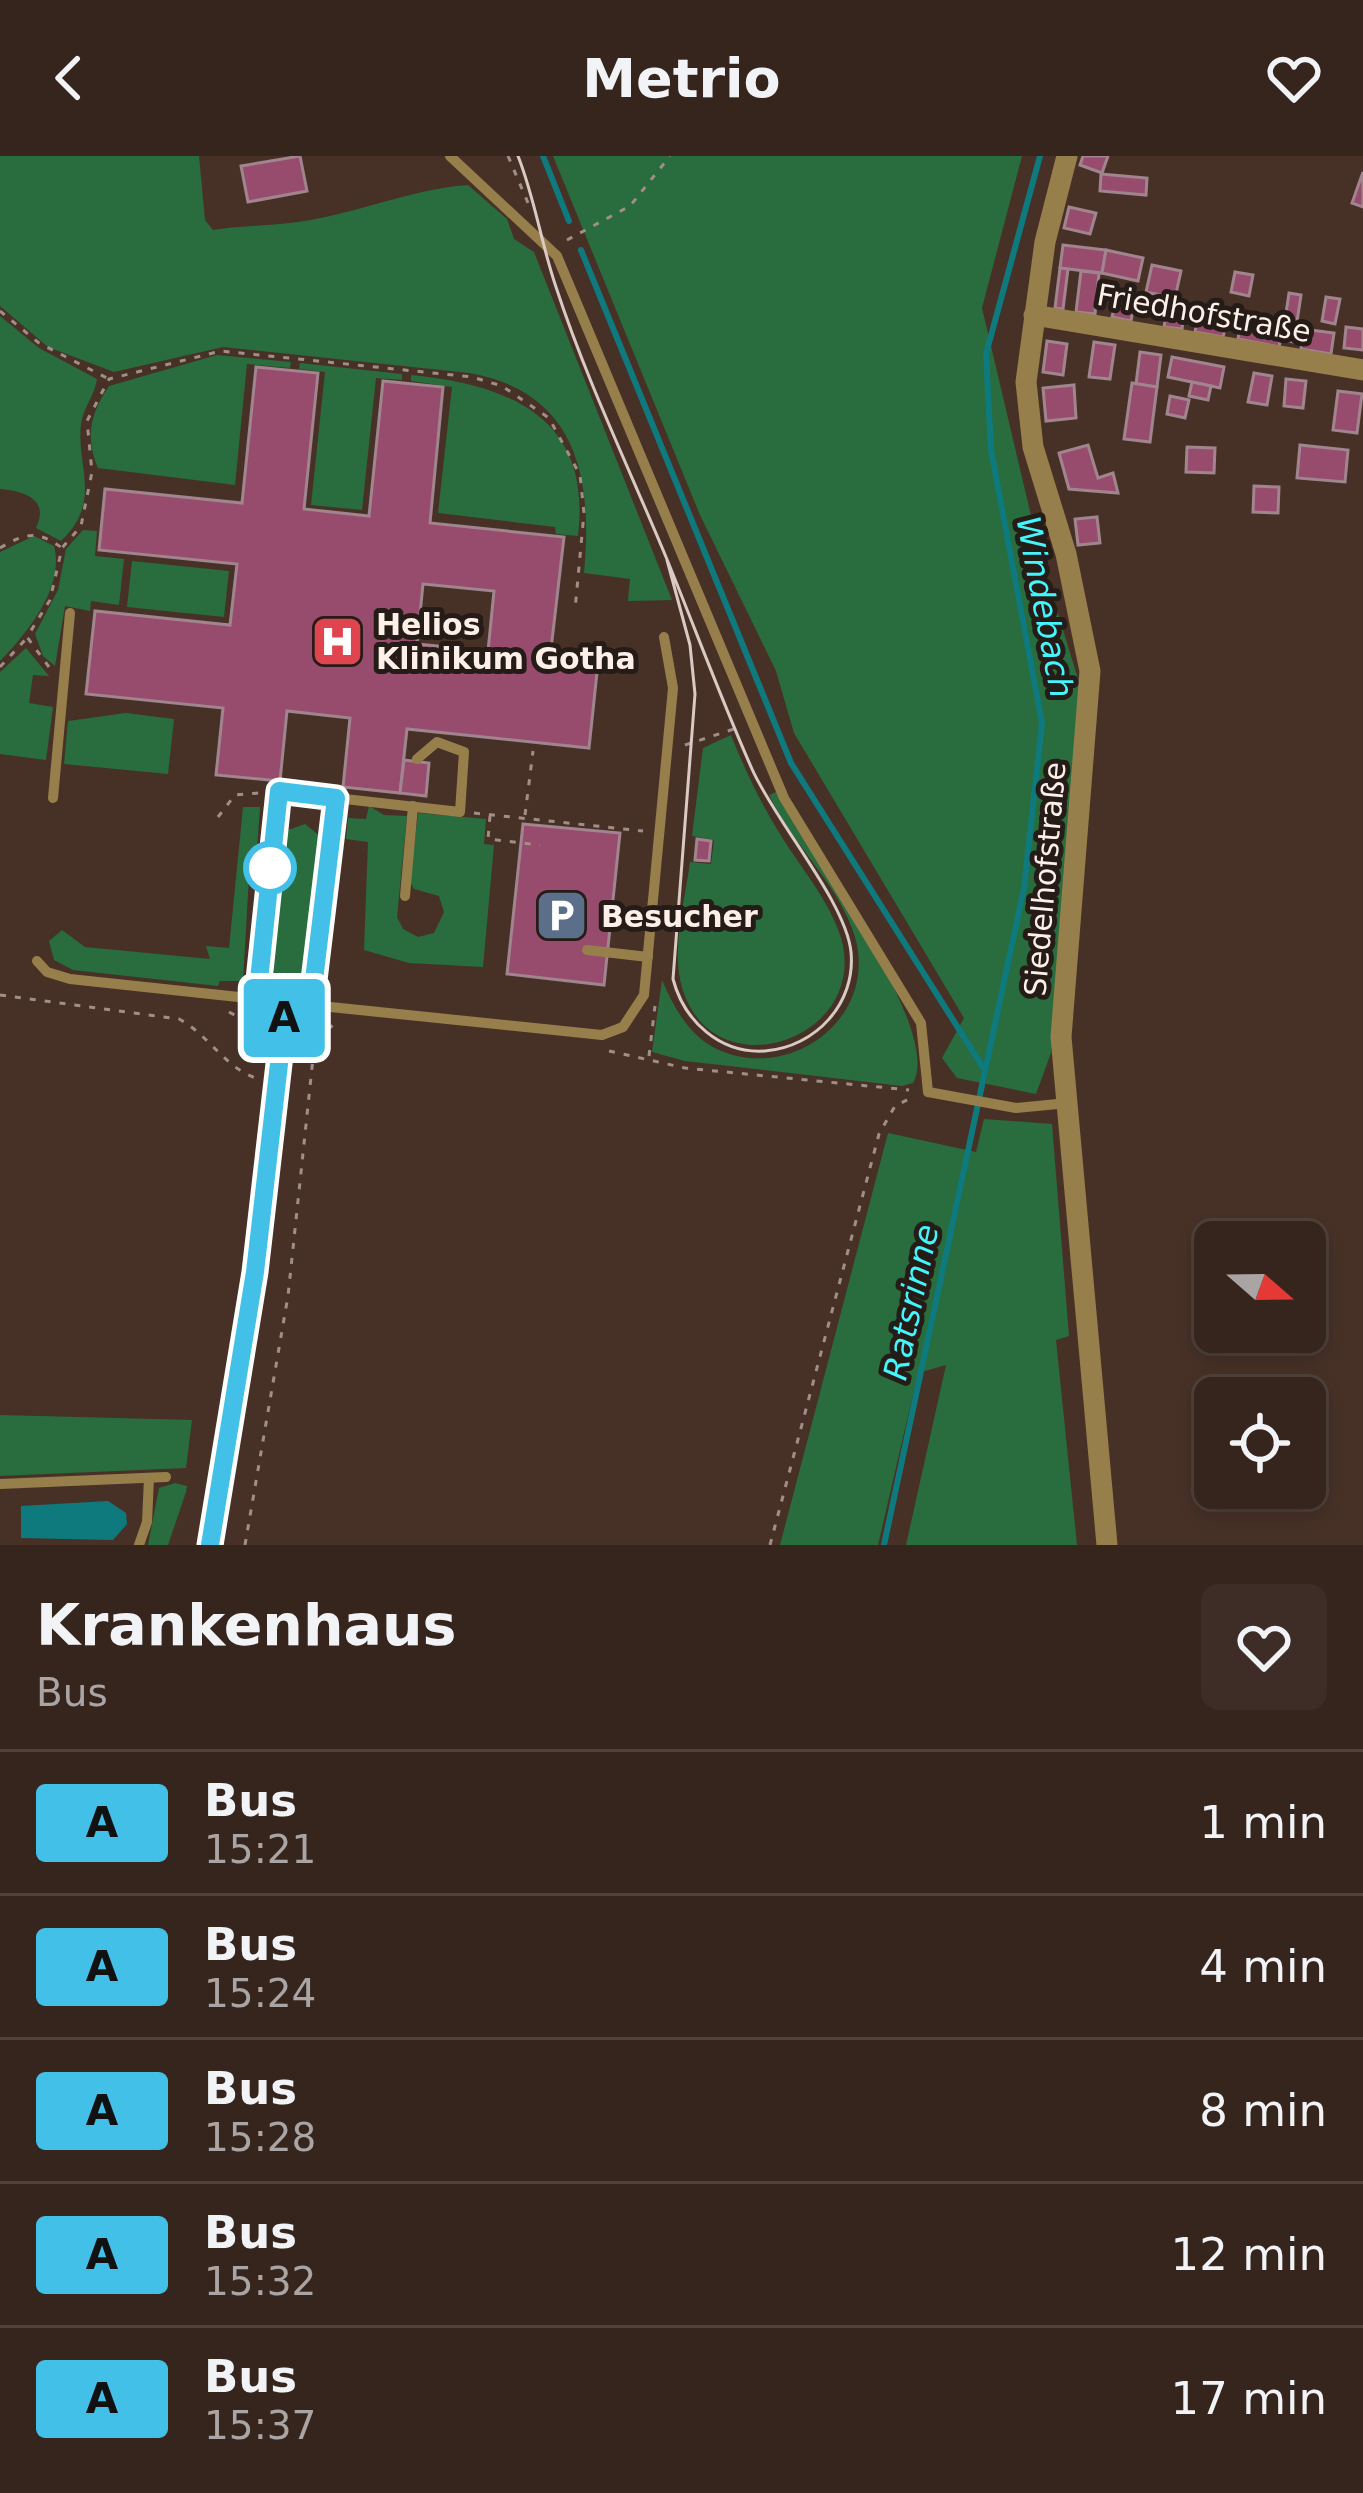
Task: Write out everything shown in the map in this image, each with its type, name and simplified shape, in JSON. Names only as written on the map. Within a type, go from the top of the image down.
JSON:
[{"type":"street","name":"Siedelhofstraße","points":[[1067,156],[1034,315],[1026,382],[1033,447],[1066,554],[1091,693],[1061,1037],[1107,1545]]},
{"type":"street","name":"Friedhofstraße","points":[[1034,315],[1363,370]]},
{"type":"street","points":[[279,791],[336,798],[311,1005],[257,999],[279,791]]},
{"type":"street","points":[[210,1539],[255,1272],[286,1003]]},
{"type":"lane","points":[[450,156],[550,249],[784,798],[921,1024],[928,1092],[1016,1108],[1068,1103]]},
{"type":"lane","points":[[52,798],[70,613]]},
{"type":"lane","points":[[311,1005],[602,1034],[623,1027],[638,1010],[647,957],[673,688],[664,637]]},
{"type":"lane","points":[[336,798],[460,812],[464,752],[453,743],[437,742],[417,759]]},
{"type":"lane","points":[[405,896],[413,806]]},
{"type":"lane","points":[[587,950],[647,957]]},
{"type":"lane","points":[[37,961],[47,972],[70,979],[257,999]]},
{"type":"lane","points":[[139,1545],[147,1522],[148,1478]]},
{"type":"lane","points":[[0,1484],[166,1478]]},
{"type":"path","points":[[508,156],[539,239]]},
{"type":"path","points":[[550,249],[630,206],[670,156]]},
{"type":"path","points":[[0,311],[39,344],[109,379],[221,351],[472,377],[502,386],[549,418],[580,475],[584,513],[575,610]]},
{"type":"path","points":[[0,667],[27,638],[50,600],[62,548],[81,526],[92,472],[87,421],[109,379]]},
{"type":"path","points":[[0,548],[31,534],[46,536],[62,548]]},
{"type":"path","points":[[27,638],[63,681]]},
{"type":"path","points":[[683,762],[685,743],[698,744],[749,722]]},
{"type":"path","points":[[525,817],[533,751]]},
{"type":"path","points":[[218,817],[235,795],[279,791]]},
{"type":"path","points":[[460,812],[660,832]]},
{"type":"path","points":[[490,814],[488,839],[540,844]]},
{"type":"path","points":[[0,995],[178,1019],[202,1031],[233,1068],[277,1084]]},
{"type":"path","points":[[245,1545],[288,1296],[313,1058],[321,1036],[337,1021]]},
{"type":"path","points":[[604,1051],[685,1068],[928,1092]]},
{"type":"path","points":[[770,1545],[880,1134],[895,1106],[928,1092]]},
{"type":"green space","points":[[0,156],[199,156],[205,220],[213,230],[312,220],[468,185],[507,219],[514,239],[534,252],[672,600],[628,601],[630,579],[584,573],[585,505],[571,445],[556,420],[534,399],[506,383],[469,373],[223,347],[114,372],[48,347],[0,306]]},
{"type":"green space","points":[[553,156],[1022,156],[982,308],[1041,558],[1082,692],[1051,1053],[1036,1094],[957,1078],[942,1058],[964,1018],[794,733],[776,671],[700,515]]},
{"type":"green space","points":[[0,316],[39,348],[97,379],[81,424],[85,484],[81,512],[61,541],[36,528],[40,510],[32,498],[0,489]]},
{"type":"green space","points":[[217,355],[291,362],[290,368],[247,364],[235,485],[98,468],[92,426],[109,386]]},
{"type":"green space","points":[[300,363],[402,374],[402,380],[376,378],[362,510],[311,505],[325,372],[299,369]]},
{"type":"green space","points":[[411,375],[481,388],[537,415],[558,436],[572,462],[579,496],[578,536],[556,534],[555,527],[438,513],[452,387],[411,381]]},
{"type":"green space","points":[[83,530],[97,531],[95,556],[124,559],[119,605],[91,601],[90,611],[65,606],[55,666],[43,656],[35,634],[58,590],[66,549]]},
{"type":"green space","points":[[34,536],[54,546],[54,577],[32,623],[0,661],[0,552]]},
{"type":"green space","points":[[132,561],[229,571],[224,617],[127,607]]},
{"type":"green space","points":[[26,648],[49,676],[33,675],[29,703],[53,707],[46,760],[0,754],[0,672]]},
{"type":"green space","points":[[126,713],[174,719],[168,774],[64,764],[68,721]]},
{"type":"green space","points":[[731,735],[766,810],[836,924],[844,973],[833,1003],[813,1025],[786,1040],[756,1045],[726,1039],[701,1022],[679,976],[680,926],[690,862],[711,864],[714,840],[692,836],[703,748]]},
{"type":"green space","points":[[776,792],[891,982],[909,1023],[917,1058],[913,1083],[902,1086],[685,1061],[652,1052],[662,980],[694,1033],[739,1057],[795,1052],[839,1019],[853,995],[859,967],[848,918],[779,813],[769,795]]},
{"type":"green space","points":[[369,806],[384,815],[407,816],[397,917],[403,929],[418,937],[434,933],[444,912],[439,896],[414,889],[410,882],[418,813],[486,819],[484,844],[494,845],[483,967],[409,963],[364,950],[368,842],[346,839],[348,818],[366,819]]},
{"type":"green space","points":[[243,807],[260,807],[257,849],[250,859],[243,981],[220,981],[218,986],[73,970],[54,960],[49,941],[62,930],[85,947],[210,959],[206,946],[229,948]]},
{"type":"green space","points":[[305,824],[321,837],[305,974],[288,983],[269,968],[285,831]]},
{"type":"green space","points":[[984,1119],[1052,1124],[1069,1336],[1056,1340],[1077,1545],[906,1545],[946,1365],[918,1373],[878,1545],[780,1545],[888,1133],[976,1152]]},
{"type":"green space","points":[[0,1415],[192,1420],[186,1468],[0,1476]]},
{"type":"green space","points":[[175,1483],[187,1486],[168,1545],[148,1545],[159,1488]]},
{"type":"water","points":[[108,1501],[126,1513],[127,1524],[113,1540],[21,1538],[21,1506]]},
{"type":"building","points":[[300,156],[307,191],[248,202],[241,166]]},
{"type":"building","points":[[1083,156],[1108,156],[1102,173],[1080,165]]},
{"type":"building","points":[[1363,172],[1363,207],[1352,203]]},
{"type":"building","points":[[1101,174],[1147,178],[1146,195],[1100,191]]},
{"type":"building","points":[[1069,207],[1096,213],[1090,234],[1064,228]]},
{"type":"building","points":[[1063,245],[1106,250],[1102,273],[1060,268]]},
{"type":"building","points":[[1106,250],[1143,258],[1138,281],[1102,273]]},
{"type":"building","points":[[1152,265],[1181,271],[1175,298],[1146,292]]},
{"type":"building","points":[[1060,268],[1068,269],[1063,309],[1055,308]]},
{"type":"building","points":[[1081,271],[1099,273],[1095,314],[1076,312]]},
{"type":"building","points":[[1235,272],[1253,275],[1249,296],[1231,292]]},
{"type":"building","points":[[1289,293],[1301,295],[1294,342],[1282,340]]},
{"type":"building","points":[[1117,295],[1135,299],[1131,321],[1112,317]]},
{"type":"building","points":[[1326,297],[1340,299],[1335,324],[1322,321]]},
{"type":"building","points":[[1168,302],[1185,304],[1182,329],[1164,327]]},
{"type":"building","points":[[1199,310],[1228,316],[1223,337],[1195,332]]},
{"type":"building","points":[[1242,315],[1284,323],[1279,347],[1238,339]]},
{"type":"building","points":[[1346,327],[1363,329],[1363,350],[1344,348]]},
{"type":"building","points":[[1303,329],[1334,333],[1331,354],[1301,349]]},
{"type":"building","points":[[1047,341],[1067,344],[1063,375],[1043,372]]},
{"type":"building","points":[[1094,342],[1115,345],[1110,379],[1089,377]]},
{"type":"building","points":[[1140,352],[1161,355],[1157,387],[1136,384]]},
{"type":"building","points":[[1172,357],[1224,367],[1220,388],[1168,377]]},
{"type":"building","points":[[256,367],[318,373],[304,509],[369,516],[383,381],[443,387],[430,523],[564,537],[550,658],[598,663],[589,748],[407,729],[400,793],[343,787],[350,718],[287,711],[280,781],[216,775],[223,708],[86,694],[95,611],[230,625],[237,564],[99,550],[105,489],[242,503]],"holes":[[[423,584],[494,591],[488,651],[417,644]]]},
{"type":"building","points":[[1254,373],[1272,376],[1267,405],[1248,402]]},
{"type":"building","points":[[1286,379],[1306,381],[1303,408],[1284,406]]},
{"type":"building","points":[[1192,382],[1211,386],[1208,400],[1189,396]]},
{"type":"building","points":[[1132,383],[1157,387],[1150,442],[1124,439]]},
{"type":"building","points":[[1074,385],[1076,418],[1046,421],[1043,388]]},
{"type":"building","points":[[1338,391],[1362,394],[1357,433],[1333,430]]},
{"type":"building","points":[[1170,396],[1189,400],[1185,418],[1167,414]]},
{"type":"building","points":[[1088,445],[1098,478],[1113,473],[1118,493],[1069,489],[1059,453]]},
{"type":"building","points":[[1300,445],[1348,450],[1345,482],[1297,478]]},
{"type":"building","points":[[1187,447],[1215,448],[1214,473],[1186,472]]},
{"type":"building","points":[[1254,486],[1279,487],[1278,513],[1253,512]]},
{"type":"building","points":[[1097,517],[1100,543],[1078,545],[1075,519]]},
{"type":"building","points":[[404,760],[429,763],[426,796],[400,793]]},
{"type":"building","name":"Besucher","points":[[523,824],[620,833],[604,985],[507,974]]},
{"type":"building","points":[[697,839],[711,841],[709,861],[695,860]]},
{"type":"waterway","points":[[543,156],[569,221]]},
{"type":"waterway","name":"Windebach","points":[[884,1545],[1024,888],[1042,723],[991,450],[986,354],[1040,156]]},
{"type":"waterway","points":[[581,250],[791,763],[984,1069]]},
{"type":"tram line","points":[[518,156],[581,355],[666,557],[741,743],[846,932],[851,971],[839,1005],[816,1031],[784,1048],[749,1050],[719,1041],[695,1021],[673,979],[695,694],[690,645],[667,560]]},
{"type":"bus line","name":"A","points":[[210,1545],[255,1272],[286,1003],[257,999],[279,791],[336,798],[311,1005],[299,1004]]},
{"type":"place","name":"Helios Klinikum Gotha","points":[[337,641]]},
{"type":"place","name":"Besucher","points":[[562,916]]},
{"type":"water label","name":"Ratsrinne","points":[[911,1302]]}]
